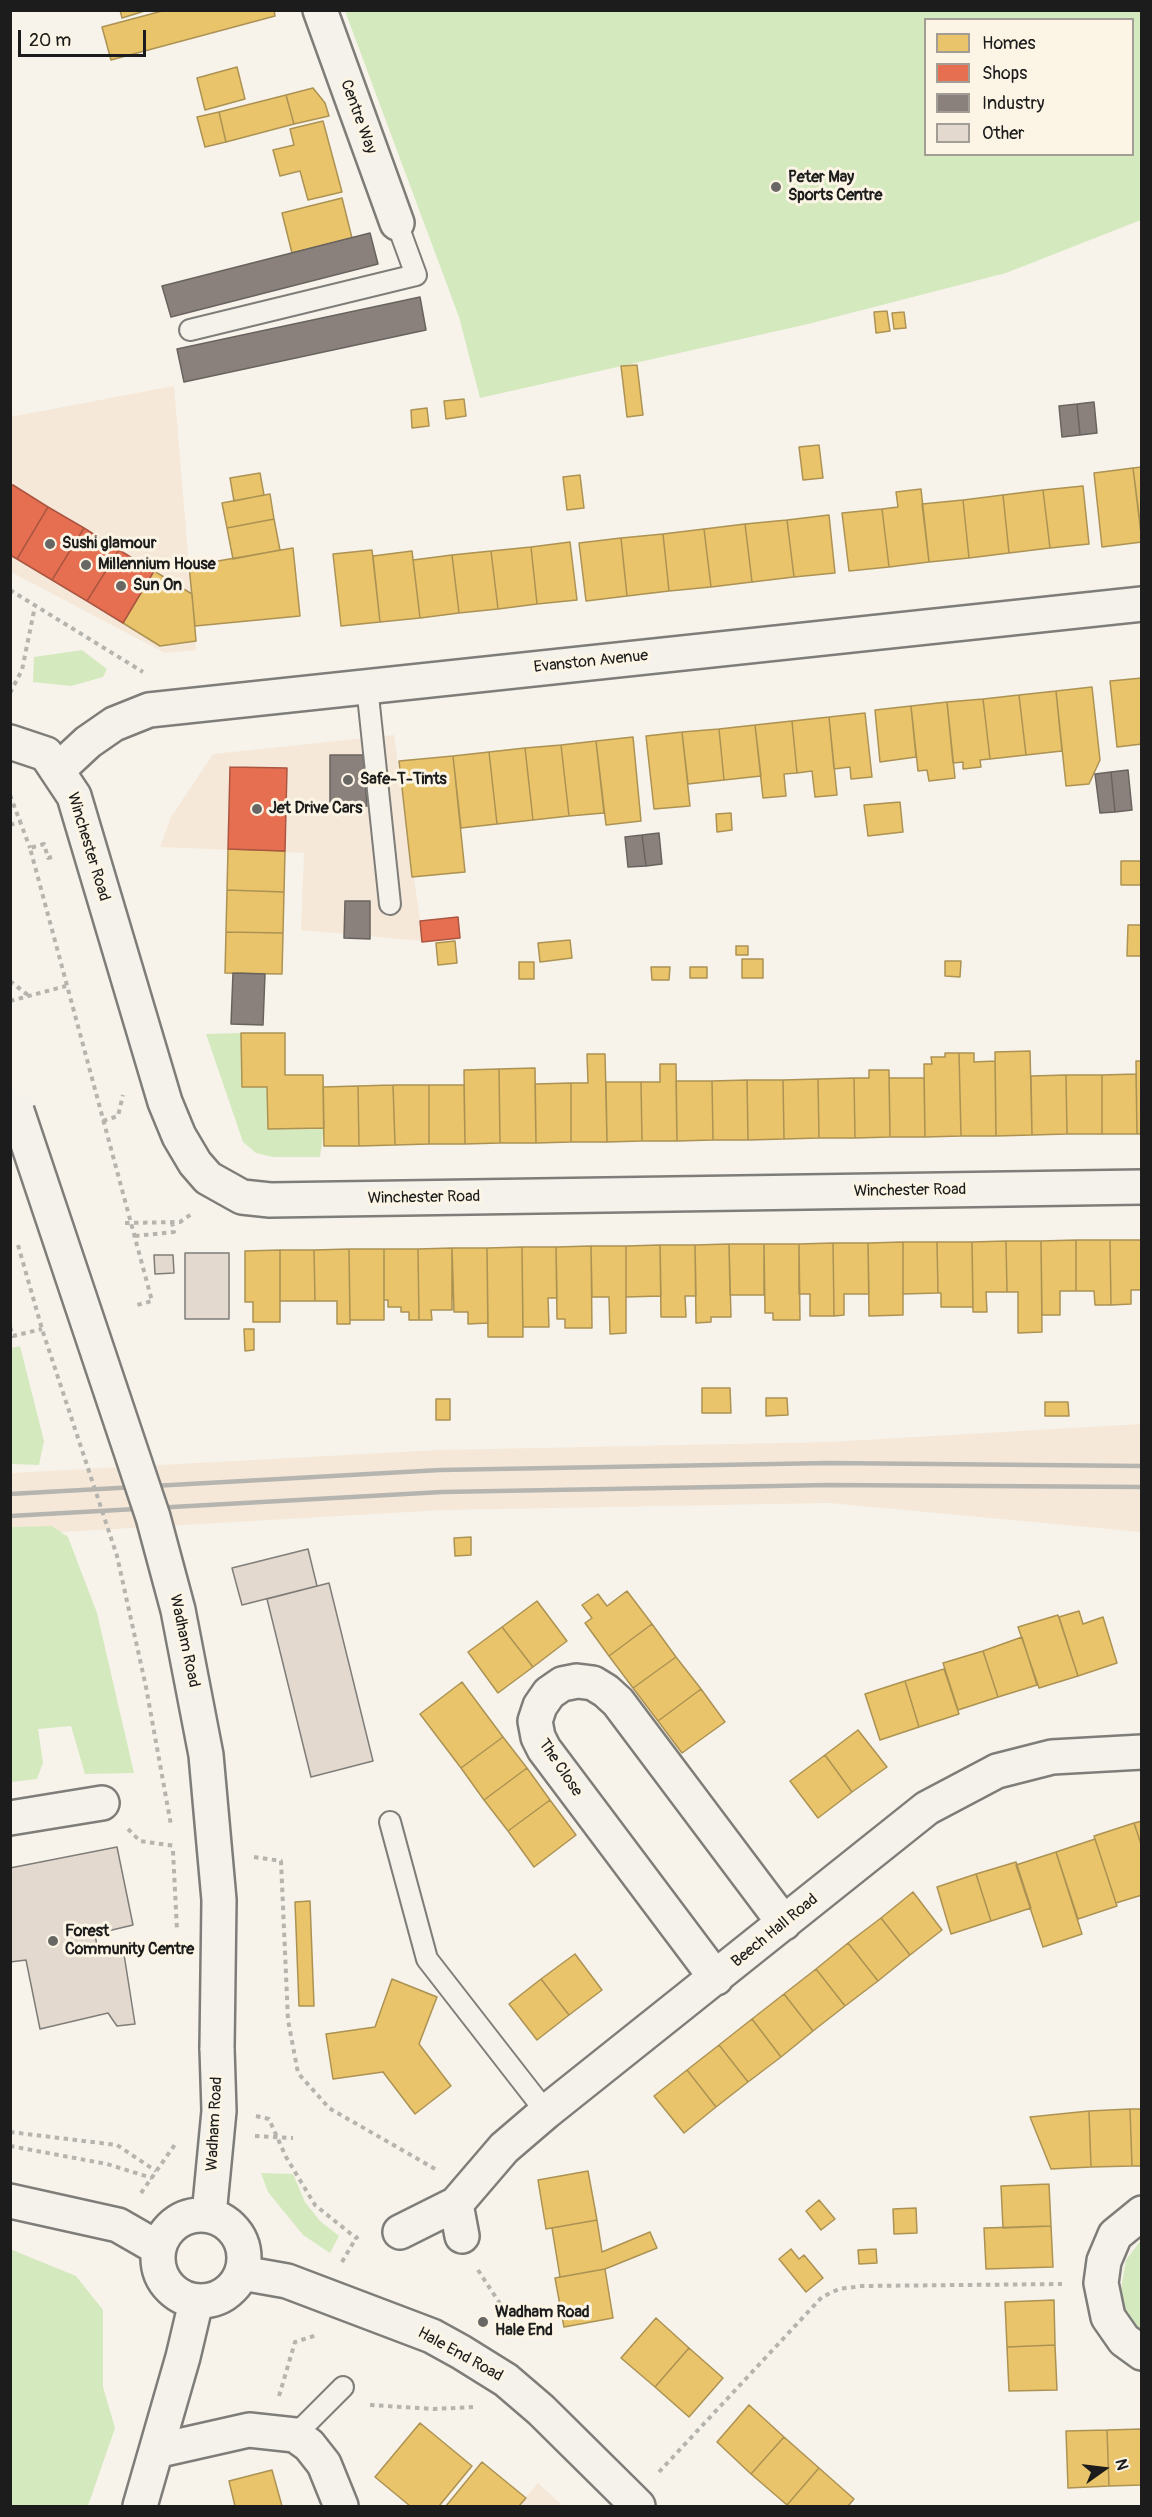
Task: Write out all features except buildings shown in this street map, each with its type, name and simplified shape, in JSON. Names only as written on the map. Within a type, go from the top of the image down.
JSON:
[{"type":"street","name":"Centre Way","points":[[320,10],[397,223]]},
{"type":"street","name":"Evanston Avenue","points":[[59,769],[88,742],[114,724],[149,710],[1142,604]]},
{"type":"street","name":"Winchester Road","points":[[10,741],[46,754],[59,769],[74,796],[165,1102],[178,1136],[195,1163],[208,1178],[242,1197],[270,1200],[1142,1187]]},
{"type":"street","name":"Wadham Road","points":[[14,1100],[153,1517],[178,1610],[206,1755],[219,1900],[217,2048],[219,2111],[209,2215]]},
{"type":"street","name":"The Close","points":[[716,1978],[544,1749],[538,1737],[536,1721],[540,1706],[549,1693],[562,1684],[577,1681],[593,1683],[612,1697],[784,1923]]},
{"type":"street","name":"Beech Hall Road","points":[[400,2232],[456,2204],[465,2190],[504,2148],[546,2112],[927,1808],[998,1771],[1052,1757],[1142,1752]]},
{"type":"street","points":[[10,1818],[102,1803]]},
{"type":"street","points":[[10,2201],[118,2225],[158,2248]]},
{"type":"street","points":[[456,2204],[462,2236]]},
{"type":"street","points":[[1142,2213],[1115,2235],[1104,2261],[1101,2283],[1108,2317],[1124,2340],[1142,2353]]},
{"type":"street","points":[[192,2215],[209,2215],[223,2221],[234,2230],[242,2243],[244,2258],[242,2273],[235,2286],[223,2296],[210,2301],[196,2301],[178,2296],[165,2283],[158,2266],[158,2248],[165,2233],[177,2222],[192,2215]]},
{"type":"street","name":"Hale End Road","points":[[242,2273],[286,2281],[432,2336],[506,2380],[541,2410],[635,2504]]},
{"type":"street","points":[[140,2506],[183,2357],[196,2301]]},
{"type":"street","points":[[156,2451],[249,2430],[285,2434],[309,2445],[324,2464],[341,2506]]},
{"type":"lane","points":[[190,330],[416,275],[397,223]]},
{"type":"lane","points":[[367,686],[390,904]]},
{"type":"lane","points":[[390,1822],[427,1959],[546,2112]]},
{"type":"lane","points":[[285,2434],[330,2402],[344,2386]]},
{"type":"path","points":[[10,590],[145,673]]},
{"type":"path","points":[[10,693],[22,670],[35,606]]},
{"type":"path","points":[[10,795],[22,821],[30,848],[152,1301],[137,1305]]},
{"type":"path","points":[[10,825],[22,821]]},
{"type":"path","points":[[30,848],[44,844],[48,858],[55,857]]},
{"type":"path","points":[[10,981],[29,996]]},
{"type":"path","points":[[10,1000],[66,986]]},
{"type":"path","points":[[124,1223],[180,1222],[226,1190]]},
{"type":"path","points":[[135,1236],[174,1232],[172,1222]]},
{"type":"path","points":[[17,1241],[42,1329],[117,1556],[146,1687],[172,1832]]},
{"type":"path","points":[[10,1327],[13,1336],[42,1329]]},
{"type":"path","points":[[102,1803],[140,1841],[181,1847]]},
{"type":"path","points":[[172,1843],[177,1932]]},
{"type":"path","points":[[246,1856],[281,1861],[288,2020],[298,2073],[329,2108],[420,2158]]},
{"type":"path","points":[[252,2116],[269,2119],[307,2195],[356,2238]]},
{"type":"path","points":[[10,2132],[117,2145],[156,2171]]},
{"type":"path","points":[[118,2225],[179,2135]]},
{"type":"path","points":[[249,2136],[293,2138]]},
{"type":"path","points":[[10,2146],[108,2164],[152,2178]]},
{"type":"path","points":[[343,2258],[356,2238],[363,2233],[400,2232]]},
{"type":"path","points":[[330,2402],[434,2409],[474,2407],[506,2380],[515,2336],[512,2322],[480,2271],[469,2260],[462,2236]]},
{"type":"path","points":[[635,2504],[822,2297],[839,2289],[862,2286],[1101,2283]]},
{"type":"path","points":[[285,2434],[275,2408],[295,2342],[317,2335]]},
{"type":"shaded area","points":[[174,386],[196,650],[165,653],[11,572],[10,417]]},
{"type":"shaded area","points":[[394,735],[423,941],[301,930],[304,853],[160,847],[171,817],[213,754]]},
{"type":"shaded area","points":[[1141,1424],[1141,1532],[829,1503],[443,1510],[11,1535],[11,1473],[439,1450],[829,1442]]},
{"type":"shaded area","points":[[538,2483],[563,2506],[518,2506]]},
{"type":"green space","name":"Peter May Sports Centre","points":[[345,11],[1141,11],[1141,220],[1006,273],[808,324],[480,398],[459,317]]},
{"type":"green space","points":[[82,650],[107,669],[103,677],[71,686],[33,682],[34,657]]},
{"type":"green space","points":[[241,1033],[242,1087],[267,1087],[268,1129],[324,1128],[320,1157],[273,1157],[256,1153],[243,1142],[206,1034]]},
{"type":"green space","points":[[20,1346],[44,1441],[39,1465],[11,1464],[11,1348]]},
{"type":"green space","points":[[52,1526],[68,1537],[97,1613],[134,1773],[85,1774],[71,1726],[38,1729],[43,1763],[37,1779],[11,1782],[11,1527]]},
{"type":"green space","points":[[261,2173],[293,2174],[305,2202],[320,2221],[339,2236],[330,2253],[303,2235],[268,2192]]},
{"type":"green space","points":[[1141,2240],[1141,2338],[1123,2311],[1121,2289],[1126,2260]]},
{"type":"green space","points":[[10,2249],[76,2276],[103,2310],[103,2387],[115,2428],[88,2506],[11,2506]]},
{"type":"railway","points":[[10,1494],[440,1470],[829,1463],[1142,1466]]},
{"type":"railway","points":[[10,1516],[442,1492],[829,1485],[1142,1487]]},
{"type":"place","name":"Peter May Sports Centre","points":[[776,187]]},
{"type":"place","name":"Sushi glamour","points":[[50,544]]},
{"type":"place","name":"Millennium House","points":[[86,565]]},
{"type":"place","name":"Sun On","points":[[121,586]]},
{"type":"place","name":"Safe-T-Tints","points":[[348,780]]},
{"type":"place","name":"Jet Drive Cars","points":[[257,809]]},
{"type":"place","name":"Forest Community Centre","points":[[53,1941]]},
{"type":"place","name":"Wadham Road Hale End","points":[[483,2322]]}]
